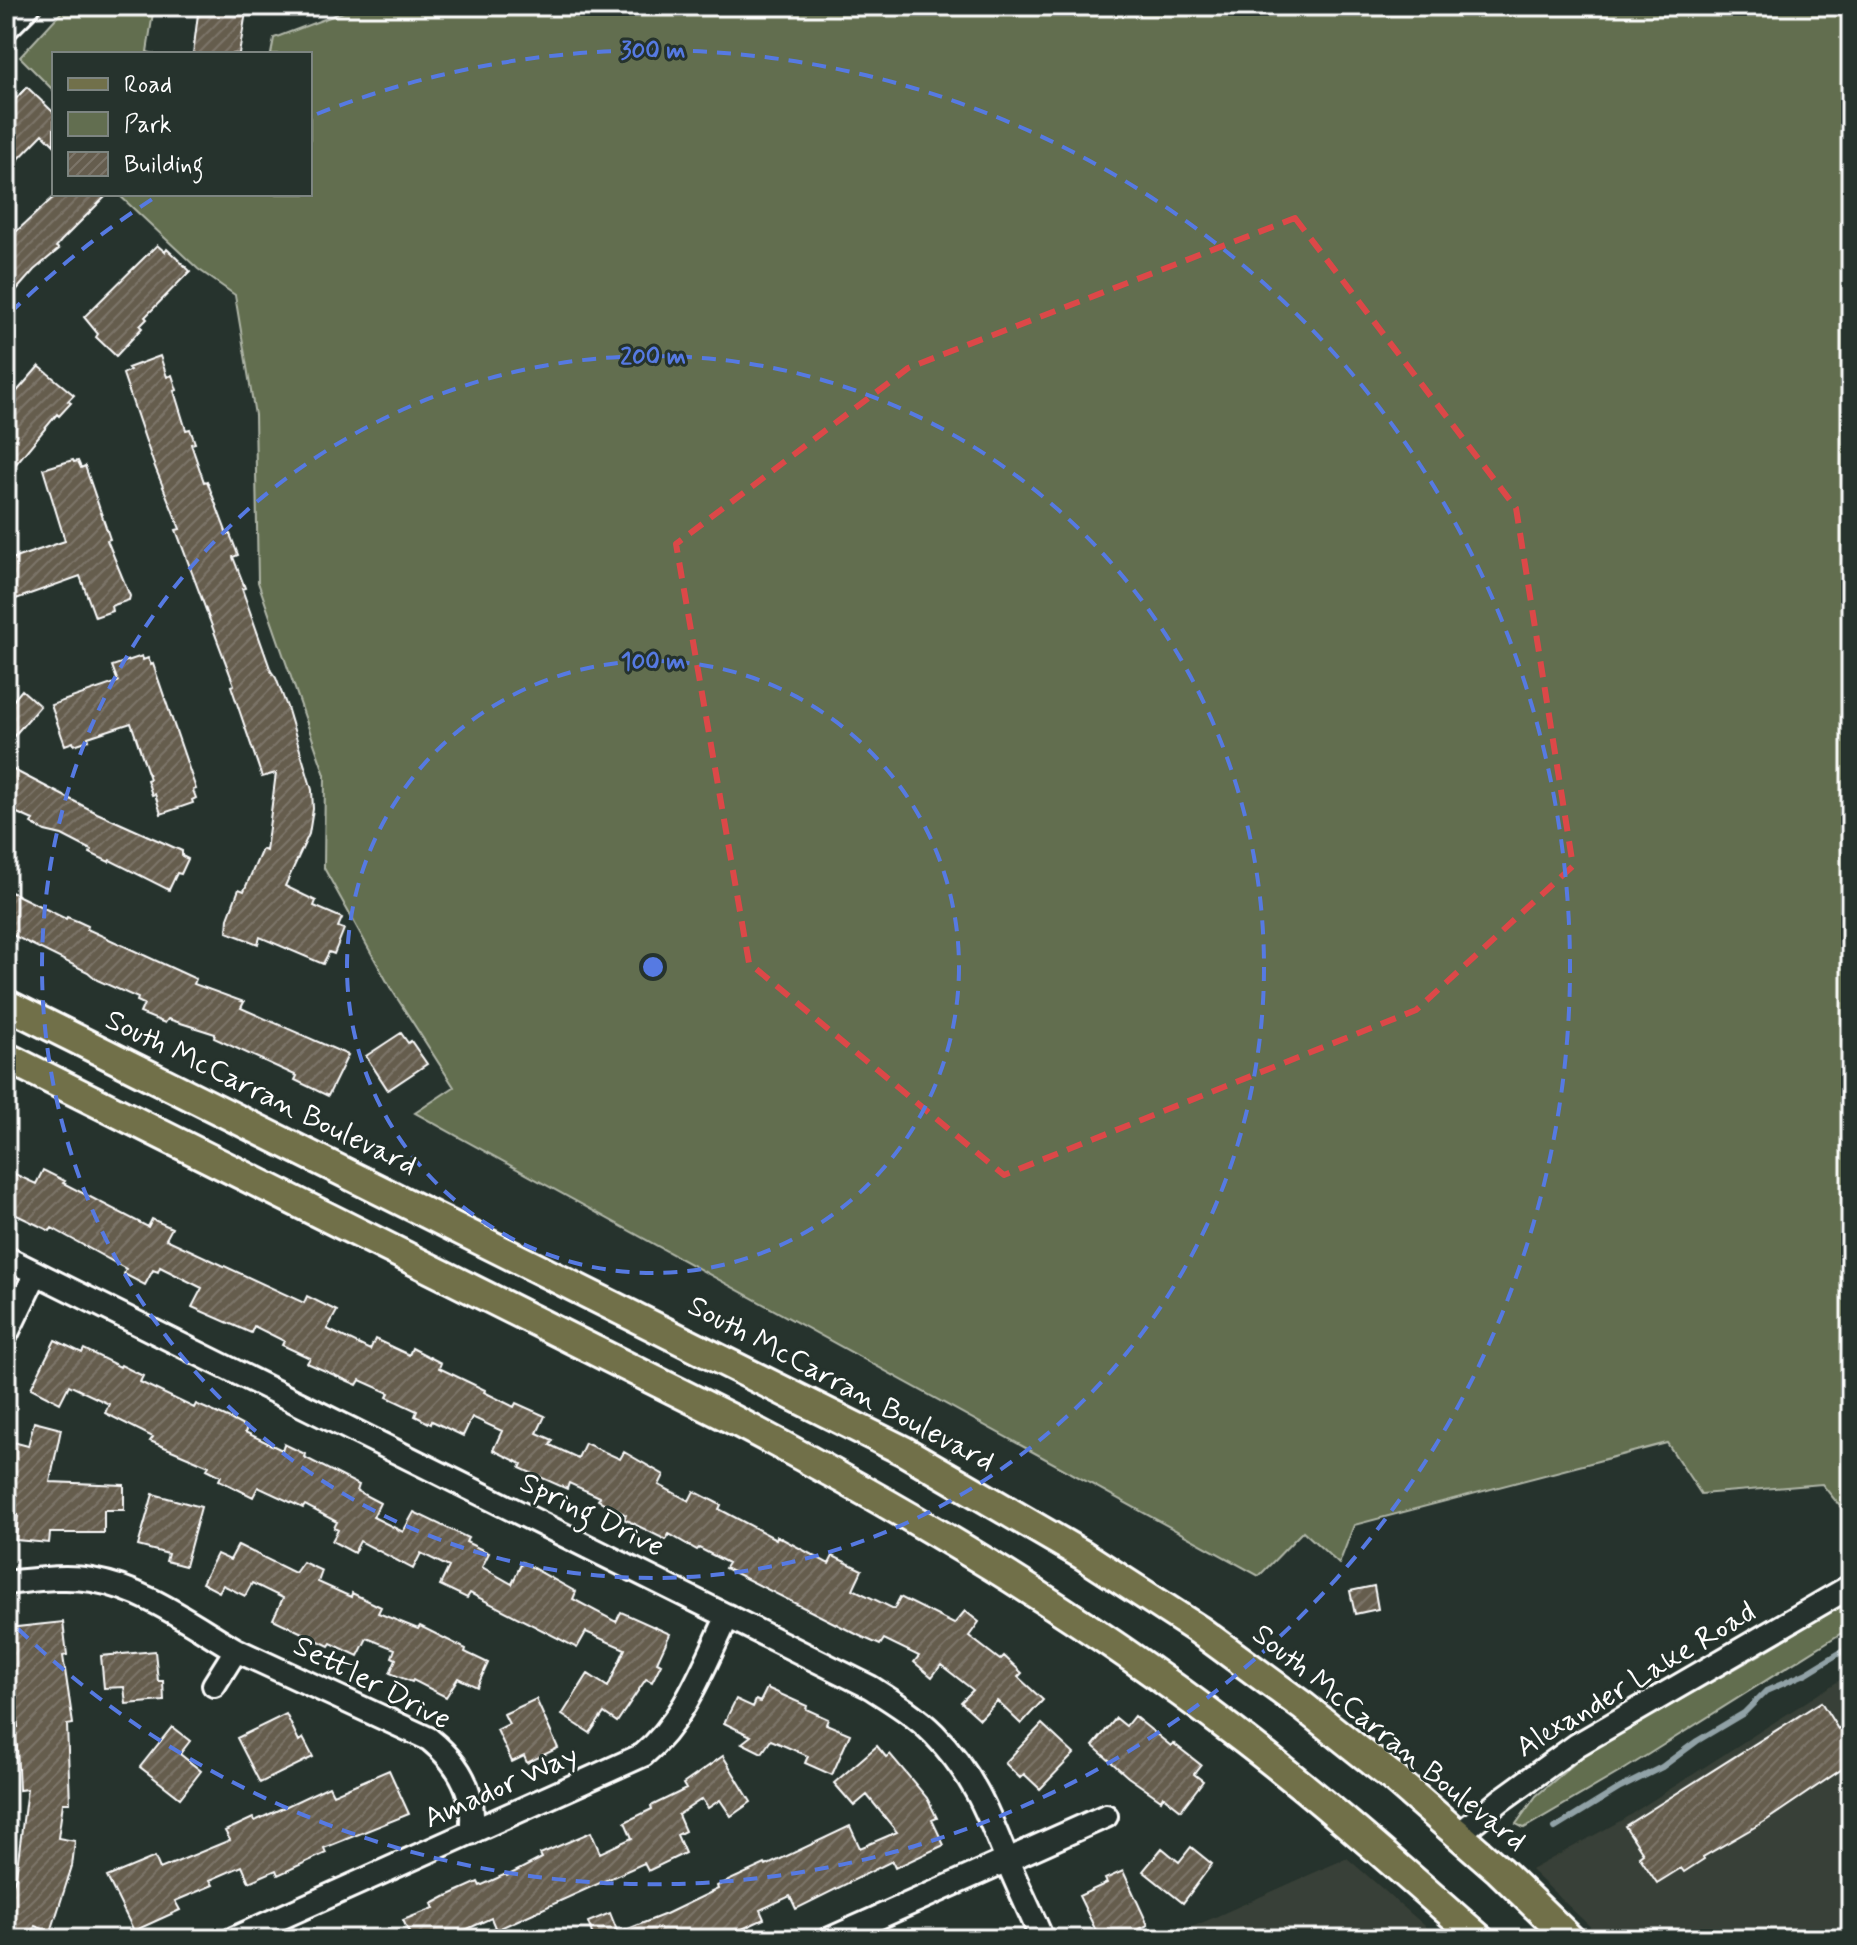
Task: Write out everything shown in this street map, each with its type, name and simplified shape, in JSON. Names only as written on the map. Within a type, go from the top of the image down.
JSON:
[{"type":"main road","name":"South McCarran Boulevard","points":[[6,1004],[904,1451],[1083,1555],[1199,1630],[1304,1707],[1391,1776],[1570,1939]]},
{"type":"main road","points":[[6,1057],[730,1418],[953,1540],[1103,1637],[1235,1732],[1480,1939]]},
{"type":"street","points":[[6,29],[29,6]]},
{"type":"street","name":"Spring Drive","points":[[6,1258],[870,1687],[902,1707],[957,1760],[978,1790],[1042,1939]]},
{"type":"street","points":[[6,1335],[36,1273]]},
{"type":"street","name":"Settler Drive","points":[[6,1583],[60,1578],[91,1580],[120,1587],[146,1597],[236,1650],[429,1739],[458,1767],[467,1786],[472,1806],[471,1833]]},
{"type":"street","name":"Alexander Lake Road","points":[[1458,1835],[1577,1745],[1851,1586]]},
{"type":"street","name":"Amador Way","points":[[233,1939],[643,1755],[675,1722],[728,1616]]},
{"type":"street","points":[[214,1685],[236,1650]]},
{"type":"street","points":[[830,1939],[1106,1816]]},
{"type":"highlighted area","points":[[1295,218],[1516,508],[1573,866],[1416,1010],[1004,1175],[749,963],[676,544],[908,368]]},
{"type":"shaded area","points":[[1851,1673],[1851,1939],[1603,1939],[1531,1870],[1622,1820]]},
{"type":"shaded area","points":[[1347,1858],[1440,1939],[1164,1939],[1213,1918]]},
{"type":"green space","points":[[67,6],[154,6],[147,52],[52,52],[52,89],[20,57]]},
{"type":"green space","points":[[359,6],[1851,6],[1851,1520],[1822,1484],[1701,1494],[1667,1443],[1354,1525],[1339,1564],[1303,1531],[1259,1576],[415,1113],[454,1087],[390,987],[324,868],[325,775],[258,582],[255,415],[235,295],[198,269],[120,196],[312,196],[312,52],[271,52],[274,38]]},
{"type":"green space","points":[[1851,1599],[1851,1627],[1625,1769],[1524,1828],[1516,1824],[1536,1796],[1588,1752],[1758,1656]]},
{"type":"building","points":[[199,6],[247,6],[239,52],[193,52]]},
{"type":"building","points":[[27,87],[52,111],[52,143],[43,134],[6,172],[6,109]]},
{"type":"building","points":[[55,196],[106,196],[6,302],[6,241]]},
{"type":"building","points":[[157,245],[165,252],[167,249],[190,271],[145,317],[147,319],[140,326],[142,328],[116,356],[96,337],[98,334],[84,317]]},
{"type":"building","points":[[160,356],[167,377],[172,375],[177,390],[174,391],[186,430],[190,429],[195,443],[191,444],[204,482],[207,481],[238,555],[233,557],[245,588],[242,589],[287,707],[312,790],[309,834],[285,886],[316,901],[314,906],[342,918],[338,927],[344,929],[334,954],[329,952],[323,964],[260,937],[258,944],[227,932],[228,918],[239,889],[244,891],[262,849],[266,851],[276,773],[262,777],[231,686],[234,685],[176,530],[180,529],[123,374],[130,370],[128,368]]},
{"type":"building","points":[[39,366],[74,395],[68,401],[71,403],[59,416],[57,414],[6,476],[6,404]]},
{"type":"building","points":[[78,461],[81,468],[85,466],[110,539],[107,540],[130,596],[129,600],[111,606],[112,611],[95,617],[80,576],[16,599],[6,571],[6,561],[65,541],[43,469]]},
{"type":"building","points":[[142,656],[143,660],[148,658],[153,664],[196,789],[193,790],[196,798],[192,800],[193,803],[161,814],[147,780],[150,779],[131,723],[88,737],[89,740],[74,745],[73,742],[65,745],[51,705],[118,682],[112,666]]},
{"type":"building","points":[[22,690],[40,706],[6,745],[6,709]]},
{"type":"building","points":[[6,766],[97,813],[182,851],[182,856],[188,859],[181,874],[177,873],[169,890],[90,853],[91,850],[62,835],[45,831],[31,823],[33,820],[6,808]]},
{"type":"building","points":[[11,892],[196,979],[194,984],[244,1002],[241,1008],[348,1055],[328,1096],[295,1080],[297,1076],[214,1038],[215,1034],[168,1019],[165,1023],[140,1013],[144,1004],[137,1001],[138,998],[6,932],[6,902]]},
{"type":"building","points":[[401,1033],[408,1043],[411,1041],[427,1064],[388,1090],[366,1056]]},
{"type":"building","points":[[6,1170],[36,1184],[43,1170],[148,1227],[152,1219],[172,1228],[166,1239],[304,1303],[307,1296],[337,1311],[327,1329],[370,1350],[375,1339],[409,1355],[412,1348],[441,1363],[439,1368],[484,1392],[514,1407],[516,1403],[545,1416],[537,1433],[553,1440],[550,1445],[578,1458],[585,1443],[620,1459],[624,1452],[664,1475],[659,1485],[689,1501],[694,1491],[721,1505],[719,1509],[829,1564],[833,1556],[862,1570],[853,1589],[894,1609],[900,1597],[954,1624],[965,1611],[979,1622],[969,1636],[1000,1660],[1004,1656],[1022,1673],[1018,1677],[1043,1700],[1021,1724],[997,1701],[980,1719],[961,1702],[973,1690],[941,1665],[932,1677],[914,1662],[919,1656],[884,1639],[880,1645],[860,1636],[725,1568],[728,1563],[669,1534],[666,1540],[624,1519],[626,1515],[598,1500],[600,1497],[569,1483],[567,1489],[520,1468],[522,1464],[493,1450],[502,1431],[472,1417],[463,1436],[432,1421],[431,1424],[415,1416],[417,1411],[387,1397],[389,1393],[360,1380],[357,1385],[307,1363],[310,1358],[282,1345],[284,1341],[254,1326],[251,1333],[192,1307],[202,1288],[160,1267],[158,1272],[153,1270],[145,1285],[124,1274],[126,1269],[52,1228],[50,1231],[6,1210]]},
{"type":"building","points":[[55,1340],[82,1353],[84,1349],[121,1365],[143,1376],[140,1382],[194,1408],[196,1404],[230,1419],[247,1428],[245,1432],[282,1450],[284,1444],[305,1454],[304,1457],[359,1485],[357,1491],[380,1503],[373,1517],[403,1532],[414,1512],[468,1538],[466,1542],[489,1553],[482,1567],[512,1584],[522,1562],[576,1592],[573,1599],[616,1622],[621,1612],[670,1634],[652,1682],[646,1679],[617,1722],[604,1713],[590,1733],[562,1715],[588,1674],[608,1687],[625,1649],[586,1632],[577,1648],[470,1593],[467,1598],[440,1585],[449,1567],[421,1553],[413,1569],[360,1541],[354,1553],[332,1541],[338,1530],[334,1528],[337,1522],[305,1505],[303,1508],[258,1487],[253,1497],[219,1480],[221,1476],[207,1469],[209,1466],[150,1441],[153,1437],[105,1413],[109,1404],[69,1385],[60,1403],[31,1388]]},
{"type":"building","points":[[34,1422],[61,1429],[50,1482],[124,1485],[124,1510],[104,1510],[104,1533],[50,1533],[49,1543],[16,1540],[18,1515],[6,1514],[6,1440],[28,1446]]},
{"type":"building","points":[[153,1494],[201,1507],[185,1566],[166,1561],[168,1554],[138,1546]]},
{"type":"building","points":[[238,1545],[295,1573],[303,1562],[322,1571],[318,1582],[351,1597],[352,1593],[381,1607],[378,1613],[418,1629],[420,1626],[466,1649],[465,1652],[488,1663],[477,1687],[458,1678],[446,1697],[413,1680],[390,1673],[396,1659],[392,1657],[395,1649],[367,1638],[358,1656],[331,1643],[329,1646],[273,1619],[283,1598],[252,1583],[245,1596],[223,1585],[219,1592],[202,1583],[217,1554],[230,1560]]},
{"type":"building","points":[[1374,1586],[1378,1609],[1355,1614],[1350,1591]]},
{"type":"building","points":[[63,1622],[67,1655],[63,1656],[73,1724],[67,1725],[70,1803],[63,1803],[58,1838],[75,1841],[72,1866],[51,1932],[35,1926],[31,1939],[6,1939],[6,1903],[16,1876],[27,1789],[19,1790],[13,1727],[18,1727],[13,1678],[10,1679],[8,1628]]},
{"type":"building","points":[[155,1651],[158,1681],[163,1681],[164,1701],[126,1704],[124,1687],[104,1688],[101,1656]]},
{"type":"building","points":[[767,1688],[807,1706],[806,1709],[828,1719],[826,1724],[850,1734],[832,1775],[805,1763],[808,1756],[771,1740],[762,1753],[742,1743],[751,1736],[724,1723],[736,1699],[753,1707],[756,1700],[760,1702]]},
{"type":"building","points":[[536,1699],[558,1748],[527,1763],[524,1756],[512,1762],[497,1730],[509,1724],[504,1714]]},
{"type":"building","points":[[1821,1702],[1838,1729],[1842,1726],[1851,1740],[1851,1763],[1684,1872],[1681,1868],[1657,1883],[1639,1856],[1643,1853],[1625,1826]]},
{"type":"building","points":[[286,1714],[299,1741],[303,1738],[313,1757],[260,1783],[237,1738]]},
{"type":"building","points":[[1134,1716],[1201,1765],[1194,1774],[1203,1781],[1181,1810],[1128,1777],[1093,1746],[1116,1718],[1126,1726]]},
{"type":"building","points":[[1042,1724],[1074,1754],[1040,1789],[1024,1774],[1020,1778],[1005,1763]]},
{"type":"building","points":[[172,1727],[190,1741],[180,1754],[201,1771],[180,1798],[140,1767]]},
{"type":"building","points":[[877,1746],[886,1757],[890,1754],[927,1798],[937,1818],[932,1820],[944,1845],[895,1868],[892,1861],[796,1909],[790,1896],[760,1910],[764,1919],[729,1939],[594,1939],[588,1922],[610,1913],[618,1933],[666,1914],[718,1889],[717,1886],[850,1826],[860,1848],[897,1832],[867,1795],[854,1806],[834,1783]]},
{"type":"building","points":[[723,1756],[751,1802],[731,1816],[720,1800],[708,1808],[702,1799],[678,1815],[685,1831],[677,1835],[685,1853],[648,1871],[644,1863],[496,1930],[491,1918],[461,1932],[460,1939],[412,1939],[403,1920],[434,1908],[432,1904],[447,1896],[478,1882],[480,1886],[507,1876],[542,1858],[540,1854],[591,1832],[600,1853],[632,1838],[625,1822],[686,1789],[683,1784]]},
{"type":"building","points":[[389,1770],[409,1814],[324,1848],[326,1853],[278,1875],[276,1870],[249,1882],[242,1866],[210,1880],[213,1885],[175,1901],[180,1910],[134,1931],[107,1877],[155,1857],[160,1869],[230,1840],[225,1831],[253,1818],[255,1821],[329,1786],[333,1794]]},
{"type":"building","points":[[1191,1847],[1212,1864],[1183,1903],[1143,1871],[1162,1848],[1179,1862]]},
{"type":"building","points":[[1123,1871],[1148,1925],[1118,1939],[1100,1939],[1079,1896],[1107,1883],[1105,1879]]},
{"type":"waterway","points":[[1555,1828],[1620,1788],[1662,1767],[1697,1741],[1744,1713],[1766,1691],[1807,1673],[1851,1646]]}]
